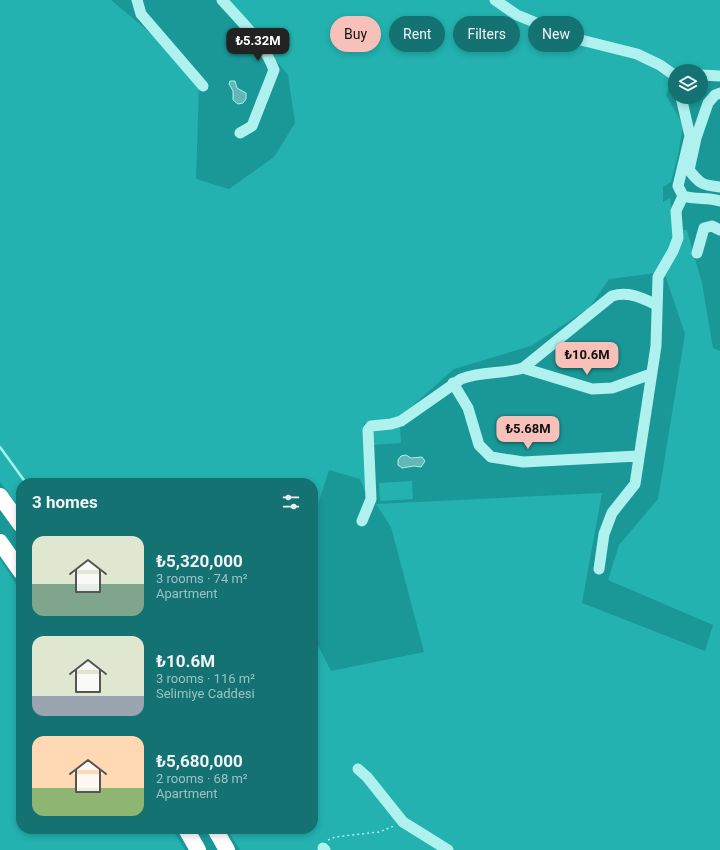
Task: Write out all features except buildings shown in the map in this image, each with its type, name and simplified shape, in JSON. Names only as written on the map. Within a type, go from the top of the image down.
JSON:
[{"type":"highway","points":[[0,496],[16,518]]},
{"type":"highway","points":[[0,542],[16,565]]},
{"type":"highway","points":[[189,834],[198,850]]},
{"type":"highway","points":[[218,834],[227,850]]},
{"type":"street","points":[[137,0],[140,14],[203,86]]},
{"type":"street","points":[[222,0],[260,44],[270,58],[274,70],[252,126],[240,133]]},
{"type":"street","points":[[495,0],[517,16],[573,38],[637,54],[660,65],[668,71]]},
{"type":"street","points":[[708,75],[720,76]]},
{"type":"street","points":[[720,94],[715,95],[708,103],[696,138],[689,170],[704,186],[720,187]]},
{"type":"street","points":[[683,104],[690,136],[678,186],[684,196],[694,199],[708,197],[720,200]]},
{"type":"street","points":[[599,569],[604,534],[612,513],[635,484],[638,456],[656,346],[658,277],[673,251],[678,238],[676,211],[684,196]]},
{"type":"street","points":[[697,253],[704,228],[712,226],[720,230]]},
{"type":"street","points":[[362,521],[371,499],[369,427],[373,425],[390,424],[402,421],[454,383],[470,375],[513,371],[523,368],[612,296],[627,294],[635,295],[657,305]]},
{"type":"street","points":[[523,368],[592,390],[612,388],[651,374]]},
{"type":"street","points":[[454,383],[468,408],[479,445],[491,457],[522,462],[638,456]]},
{"type":"street","points":[[358,769],[378,790],[403,822],[448,850]]},
{"type":"path","points":[[324,849],[327,841],[334,837],[379,832],[403,822]]},
{"type":"green space","points":[[0,0],[111,0],[154,36],[199,85],[196,179],[229,189],[274,157],[295,123],[288,75],[226,0],[720,0],[720,81],[708,75],[708,64],[668,64],[668,90],[666,95],[668,104],[671,104],[683,125],[678,155],[671,182],[663,187],[663,202],[670,198],[674,230],[687,230],[702,283],[713,348],[720,351],[720,850],[240,850],[230,834],[318,834],[318,646],[331,671],[424,652],[391,527],[376,504],[602,493],[582,603],[705,651],[713,625],[608,580],[619,545],[658,499],[685,334],[664,272],[609,279],[589,308],[531,346],[454,369],[394,422],[364,423],[368,499],[360,479],[329,470],[318,504],[318,478],[16,478],[16,503],[0,482]]},
{"type":"green space","points":[[400,427],[401,443],[372,445],[371,429]]},
{"type":"green space","points":[[412,481],[413,499],[380,501],[379,483]]},
{"type":"green space","points":[[0,559],[16,584],[16,834],[175,834],[185,850],[0,850]]},
{"type":"water","points":[[230,81],[235,81],[237,88],[246,93],[246,99],[243,103],[238,104],[233,100],[233,91],[229,84]]},
{"type":"water","points":[[406,455],[411,458],[422,457],[425,461],[421,467],[414,466],[402,468],[398,465],[398,460],[401,456]]},
{"type":"waterway","points":[[0,447],[22,478]]}]
